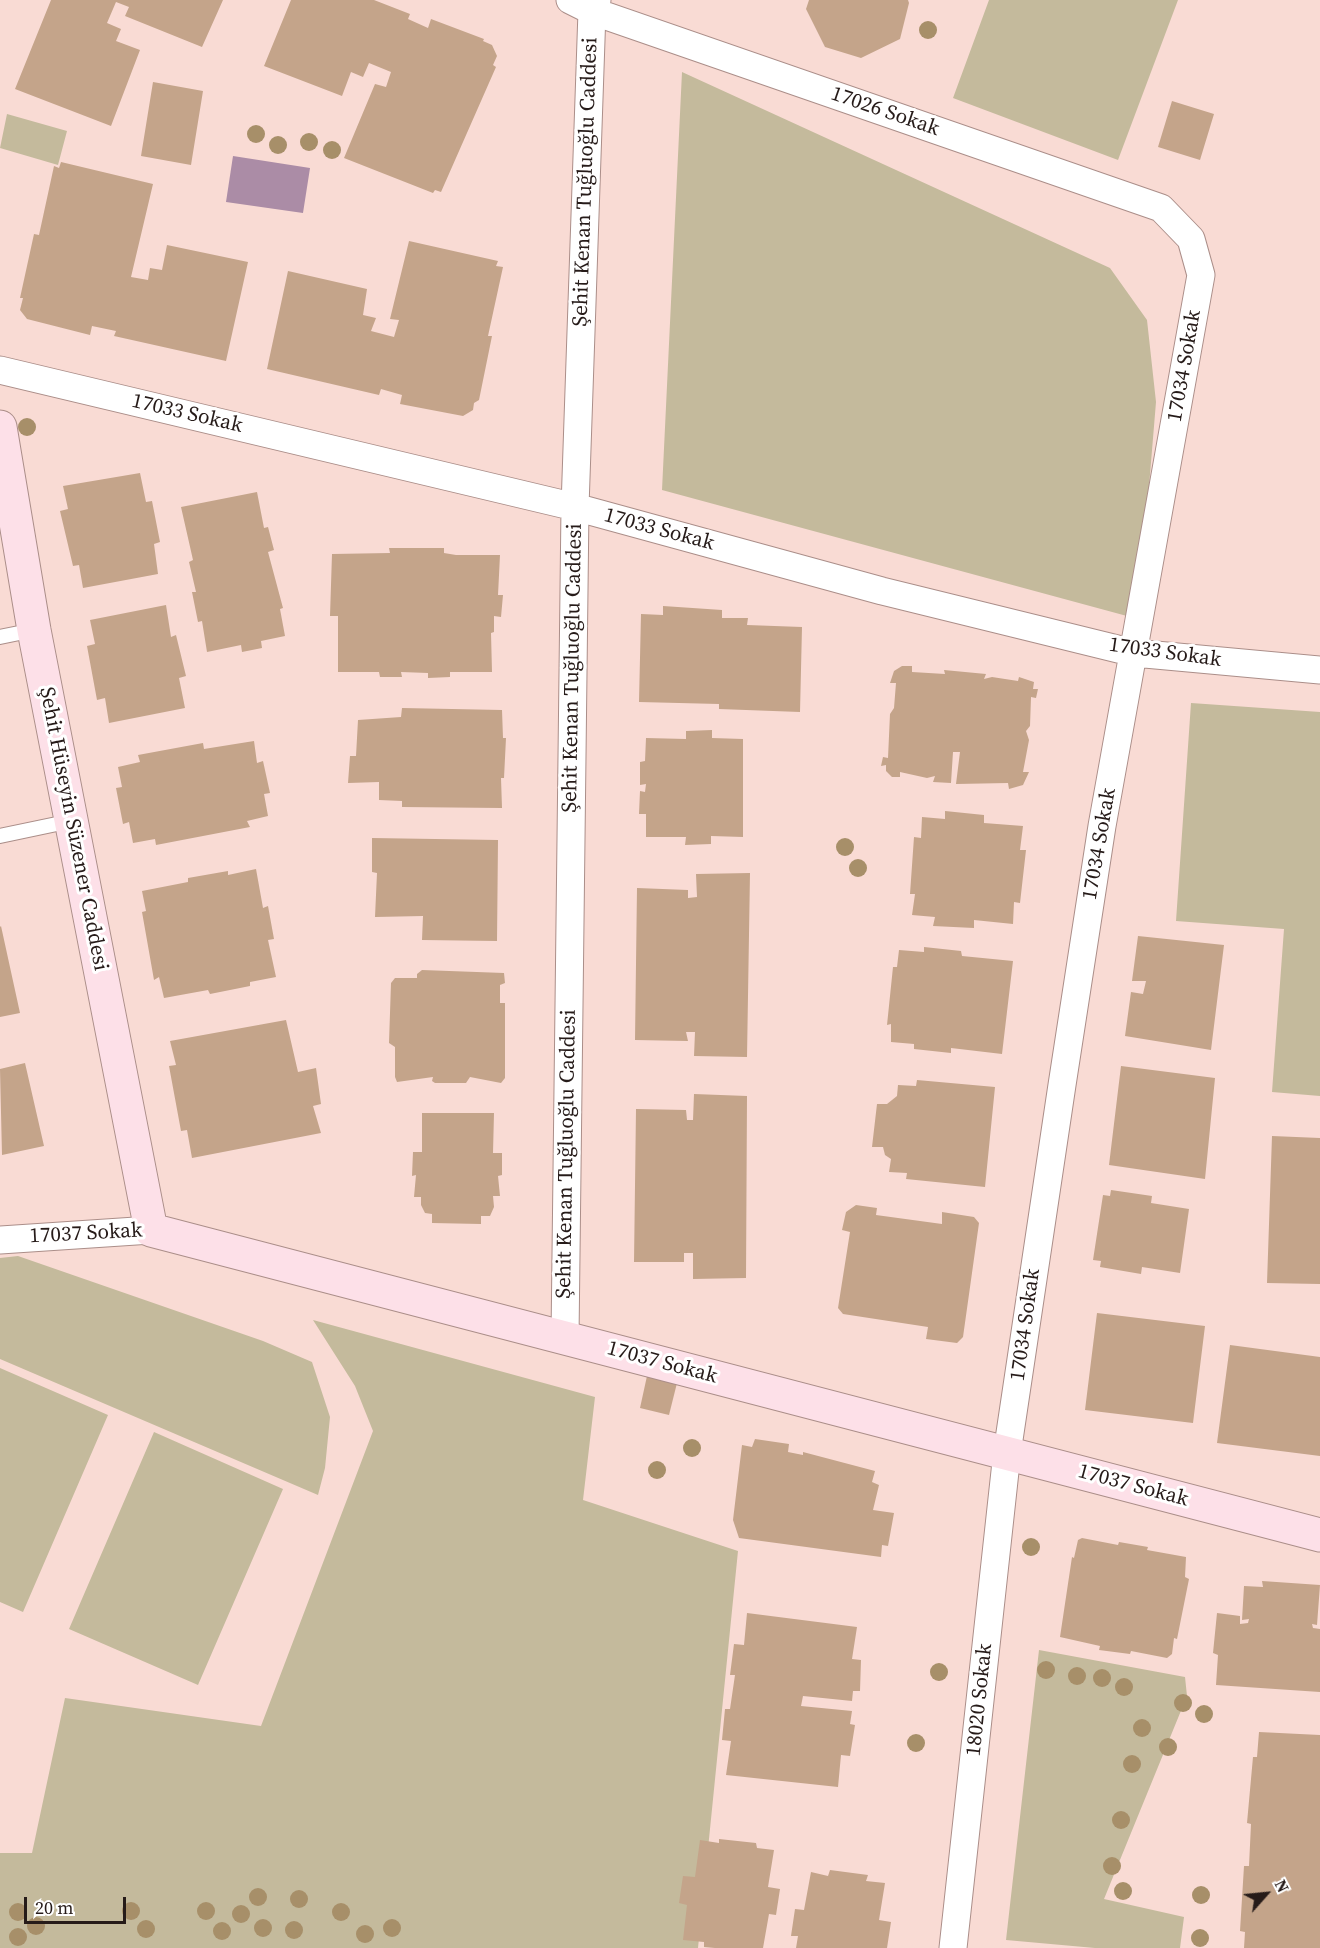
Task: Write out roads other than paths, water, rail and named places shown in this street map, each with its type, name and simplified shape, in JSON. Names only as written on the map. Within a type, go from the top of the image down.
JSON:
[{"type":"street","name":"17026 Sokak","points":[[586,4],[1161,208],[1191,239]]},
{"type":"street","name":"Şehit Kenan Tuğluoğlu Caddesi","points":[[565,1337],[575,507],[586,4]]},
{"type":"street","name":"17034 Sokak","points":[[1007,1453],[1080,963],[1201,274],[1191,239]]},
{"type":"street","name":"17033 Sokak","points":[[0,370],[575,507],[882,591],[1134,653],[1320,670]]},
{"type":"street","name":"Şehit Hüseyin Süzener Caddesi","points":[[0,427],[34,630],[151,1230]]},
{"type":"street","name":"17037 Sokak","points":[[0,1240],[151,1230],[1320,1535]]},
{"type":"street","name":"18020 Sokak","points":[[953,1948],[1007,1453]]},
{"type":"lane","points":[[0,637],[34,630]]},
{"type":"lane","points":[[0,836],[71,821]]}]
